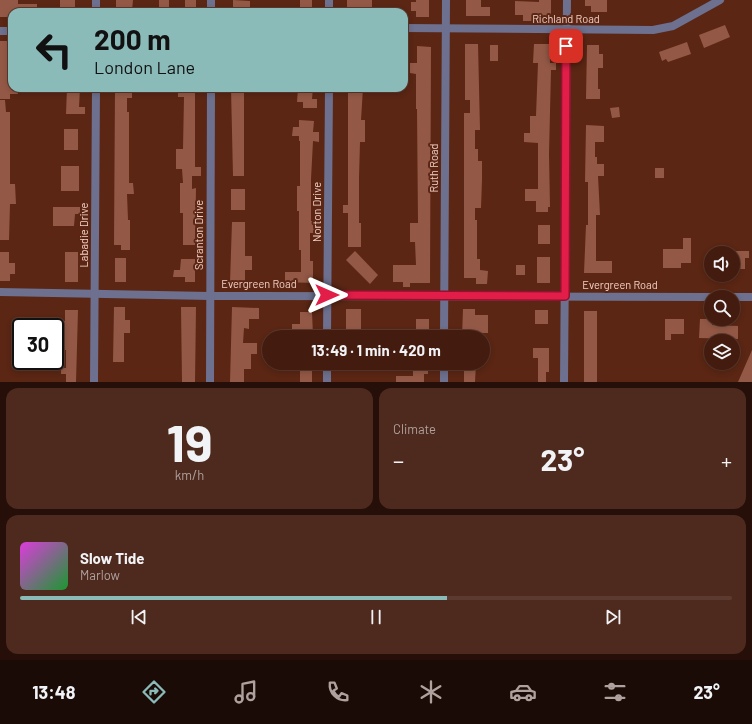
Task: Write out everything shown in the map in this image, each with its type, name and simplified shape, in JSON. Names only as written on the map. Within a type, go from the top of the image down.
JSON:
[{"type":"street","name":"Ruth Road","points":[[444,330],[446,0]]},
{"type":"street","points":[[564,382],[566,0]]},
{"type":"street","name":"Richland Road","points":[[408,28],[566,30],[662,29],[672,26],[720,0]]},
{"type":"street","name":"Labadie Drive","points":[[94,382],[96,92]]},
{"type":"street","name":"Scranton Drive","points":[[210,382],[211,92]]},
{"type":"street","name":"Norton Drive","points":[[327,330],[329,92]]},
{"type":"street","name":"Evergreen Road","points":[[0,292],[210,296],[444,295],[704,297]]},
{"type":"street","points":[[740,297],[752,297]]},
{"type":"street","points":[[327,370],[327,382]]},
{"type":"street","points":[[444,370],[444,382]]},
{"type":"building","points":[[0,0],[18,0],[18,4],[37,4],[37,8],[8,8],[8,17],[0,17]]},
{"type":"building","points":[[60,0],[75,0],[75,8],[60,8]]},
{"type":"building","points":[[116,0],[133,0],[132,8],[116,8]]},
{"type":"building","points":[[159,0],[169,0],[169,8],[159,8]]},
{"type":"building","points":[[185,0],[196,0],[196,8],[185,8]]},
{"type":"building","points":[[233,0],[250,1],[250,8],[233,8]]},
{"type":"building","points":[[300,0],[312,0],[312,8],[300,8]]},
{"type":"building","points":[[347,0],[372,0],[372,8],[347,8]]},
{"type":"building","points":[[416,0],[429,0],[429,17],[416,17],[416,11],[411,11],[411,2],[416,2]]},
{"type":"building","points":[[466,0],[481,0],[481,7],[490,7],[490,16],[466,16]]},
{"type":"building","points":[[539,0],[551,0],[551,16],[535,16],[535,21],[523,21],[523,15],[515,15],[515,1],[539,2]]},
{"type":"building","points":[[585,0],[607,0],[607,12],[591,12],[591,6],[585,6]]},
{"type":"building","points":[[725,25],[730,37],[704,48],[699,35]]},
{"type":"building","points":[[0,41],[8,41],[8,92],[18,92],[18,94],[10,94],[10,99],[0,99]]},
{"type":"building","points":[[687,42],[691,54],[668,62],[666,59],[662,61],[659,52]]},
{"type":"building","points":[[465,44],[478,44],[480,130],[475,130],[475,149],[478,149],[478,161],[482,161],[482,180],[481,208],[475,208],[475,220],[477,220],[477,259],[480,259],[480,270],[488,271],[487,284],[476,284],[476,278],[464,278],[464,113],[470,113],[470,100],[465,100]]},
{"type":"building","points":[[534,44],[550,44],[550,63],[556,63],[556,70],[551,70],[549,154],[550,207],[548,207],[548,212],[536,212],[536,201],[525,201],[525,189],[538,189],[538,143],[524,142],[524,133],[530,133],[530,116],[536,116],[538,63],[533,63]]},
{"type":"building","points":[[490,45],[498,45],[498,61],[490,61]]},
{"type":"building","points":[[587,45],[599,45],[599,54],[603,54],[603,68],[598,68],[598,89],[600,89],[600,99],[586,99]]},
{"type":"building","points":[[417,46],[431,47],[430,283],[410,283],[410,287],[403,287],[403,282],[393,282],[393,265],[416,265],[415,242],[410,242],[410,223],[418,223],[416,74],[410,73],[410,63],[417,63]]},
{"type":"building","points":[[67,92],[80,92],[79,107],[85,107],[85,114],[66,114]]},
{"type":"building","points":[[115,92],[132,92],[132,98],[127,98],[127,112],[129,112],[129,183],[133,183],[134,194],[127,194],[128,220],[130,220],[130,250],[121,250],[121,245],[114,245]]},
{"type":"building","points":[[178,92],[195,92],[195,167],[201,167],[201,176],[192,176],[192,189],[196,188],[195,245],[183,245],[183,213],[180,213],[180,183],[183,183],[182,169],[176,169],[176,149],[183,149],[184,97],[178,97]]},
{"type":"building","points":[[231,92],[244,92],[244,176],[233,176]]},
{"type":"building","points":[[298,92],[313,92],[312,99],[317,99],[317,108],[303,108],[303,102],[297,102]]},
{"type":"building","points":[[348,92],[363,92],[361,120],[365,120],[365,142],[360,142],[359,223],[361,223],[361,247],[348,247],[348,213],[343,213],[343,205],[348,205]]},
{"type":"building","points":[[0,100],[5,100],[6,112],[10,112],[10,184],[15,184],[16,204],[10,204],[9,240],[0,240]]},
{"type":"building","points":[[619,107],[620,117],[612,118],[610,108]]},
{"type":"building","points":[[299,120],[314,121],[313,132],[319,132],[319,142],[313,141],[311,179],[311,221],[315,221],[315,233],[310,233],[310,261],[313,261],[313,283],[285,282],[285,272],[301,272],[301,250],[299,250],[299,211],[297,211],[297,186],[300,186],[300,141],[299,136],[292,136],[293,127],[299,127]]},
{"type":"building","points":[[586,125],[604,126],[604,142],[595,142],[595,157],[597,157],[597,164],[604,164],[604,176],[598,176],[600,215],[596,215],[596,261],[612,261],[612,273],[584,273],[586,225],[588,225],[588,182],[585,182]]},
{"type":"building","points":[[64,129],[78,129],[78,150],[64,150]]},
{"type":"building","points":[[61,166],[79,166],[79,191],[61,191]]},
{"type":"building","points":[[655,168],[664,168],[664,178],[655,178]]},
{"type":"building","points":[[231,189],[245,189],[245,210],[231,210]]},
{"type":"building","points":[[53,207],[80,207],[80,214],[75,214],[74,226],[53,226]]},
{"type":"building","points":[[232,222],[245,222],[245,256],[252,256],[252,270],[245,270],[245,283],[230,283]]},
{"type":"building","points":[[538,225],[550,225],[550,244],[538,244]]},
{"type":"building","points":[[683,238],[691,238],[691,263],[681,263],[681,268],[663,268],[663,249],[683,249]]},
{"type":"building","points":[[355,251],[378,275],[370,284],[346,260]]},
{"type":"building","points":[[740,251],[749,251],[749,258],[745,258],[745,269],[740,269]]},
{"type":"building","points":[[0,252],[9,252],[9,263],[15,263],[15,274],[10,274],[10,281],[0,281]]},
{"type":"building","points":[[65,252],[78,252],[78,282],[65,282]]},
{"type":"building","points":[[537,257],[550,257],[550,283],[537,283]]},
{"type":"building","points":[[115,258],[126,258],[126,282],[115,282]]},
{"type":"building","points":[[181,259],[195,259],[195,282],[185,282],[185,277],[173,277],[174,270],[180,270]]},
{"type":"building","points":[[516,265],[525,265],[525,275],[516,275]]},
{"type":"building","points":[[114,307],[125,307],[125,320],[130,320],[130,333],[124,333],[124,362],[113,362]]},
{"type":"building","points":[[181,307],[196,307],[195,382],[182,382]]},
{"type":"building","points":[[232,307],[259,308],[259,319],[249,319],[249,329],[244,328],[243,343],[257,343],[257,354],[251,354],[251,369],[244,369],[244,382],[230,382]]},
{"type":"building","points":[[346,309],[361,309],[361,330],[346,330]]},
{"type":"building","points":[[463,309],[475,309],[475,315],[488,315],[488,330],[462,330]]},
{"type":"building","points":[[65,310],[78,310],[76,382],[66,382],[66,374],[61,374],[61,370],[66,368],[66,350],[64,350]]},
{"type":"building","points":[[535,310],[548,310],[548,324],[535,324]]},
{"type":"building","points":[[584,311],[597,311],[597,382],[584,382]]},
{"type":"building","points":[[300,312],[312,312],[313,330],[292,330],[292,324],[300,324]]},
{"type":"building","points":[[416,319],[429,319],[429,330],[416,330]]},
{"type":"building","points":[[665,319],[684,319],[684,334],[671,334],[671,340],[665,340]]},
{"type":"building","points":[[700,319],[704,319],[704,326],[738,326],[738,334],[704,334],[704,338],[699,338]]},
{"type":"building","points":[[533,348],[549,348],[549,372],[546,372],[546,382],[538,382],[538,358],[533,358]]},
{"type":"building","points":[[752,350],[752,382],[738,382]]},
{"type":"building","points":[[300,370],[312,370],[312,382],[300,382]]},
{"type":"building","points":[[413,370],[428,370],[428,374],[424,374],[424,382],[396,382],[396,376],[413,376]]},
{"type":"building","points":[[464,370],[476,370],[475,382],[464,382]]},
{"type":"route","points":[[327,295],[565,296],[566,46]]}]
